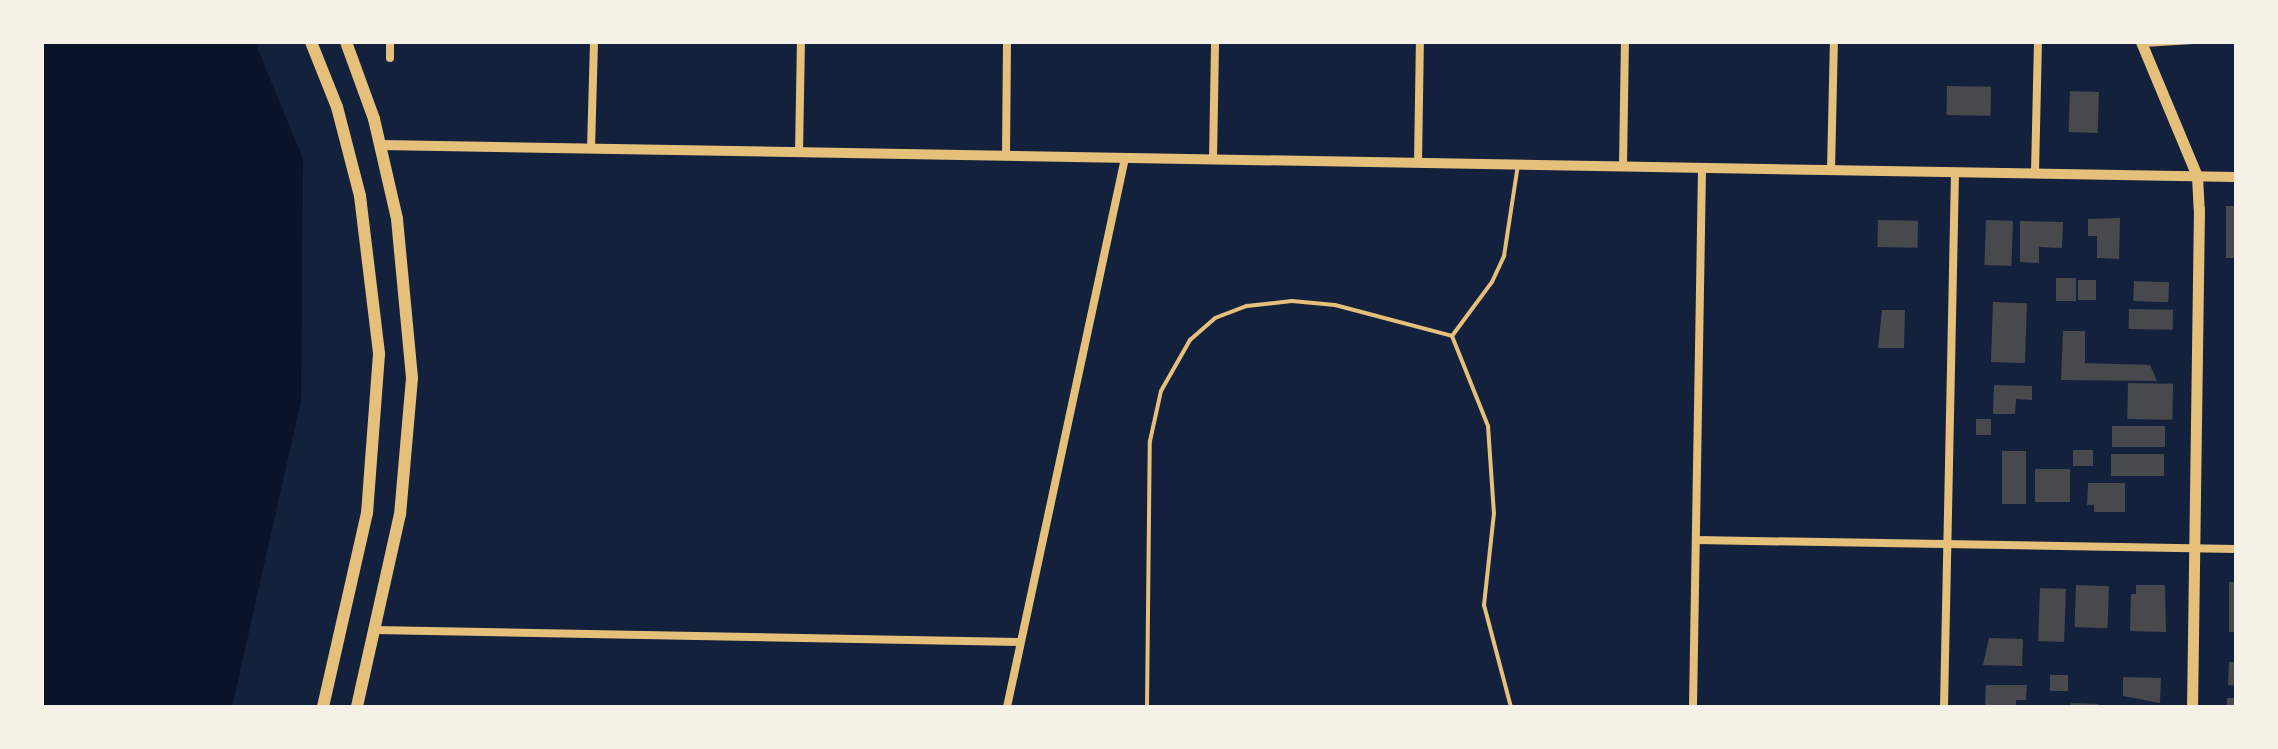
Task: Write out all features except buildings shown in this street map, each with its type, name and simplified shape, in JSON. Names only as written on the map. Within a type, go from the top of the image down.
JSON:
[{"type":"main road","points":[[311,42],[337,107],[360,196],[379,354],[367,513],[323,707]]},
{"type":"main road","points":[[346,42],[381,145],[403,256],[412,378],[400,514],[357,707]]},
{"type":"main road","points":[[2142,43],[2197,176],[2192,707]]},
{"type":"street","points":[[390,42],[390,58]]},
{"type":"street","points":[[591,149],[594,42]]},
{"type":"street","points":[[799,153],[801,42]]},
{"type":"street","points":[[1006,156],[1007,42]]},
{"type":"street","points":[[1213,160],[1215,42]]},
{"type":"street","points":[[1418,163],[1420,42]]},
{"type":"street","points":[[1623,166],[1625,42]]},
{"type":"street","points":[[1831,170],[1834,42]]},
{"type":"street","points":[[2035,173],[2038,42]]},
{"type":"street","points":[[381,145],[2236,177]]},
{"type":"street","points":[[1007,707],[1125,158]]},
{"type":"street","points":[[1693,707],[1702,168]]},
{"type":"street","points":[[1944,707],[1955,172]]},
{"type":"street","points":[[1696,540],[2236,549]]},
{"type":"street","points":[[375,630],[1020,642]]},
{"type":"lane","points":[[2142,43],[2193,42]]},
{"type":"lane","points":[[1452,336],[1492,282],[1504,256],[1517,201],[1518,165]]},
{"type":"lane","points":[[1147,707],[1150,441],[1161,391],[1190,340],[1215,318],[1247,306],[1292,301],[1335,305],[1452,336]]},
{"type":"lane","points":[[1452,336],[1488,426],[1494,513],[1484,605],[1511,707]]},
{"type":"water","points":[[42,42],[255,42],[303,159],[301,401],[232,707],[42,707]]}]
